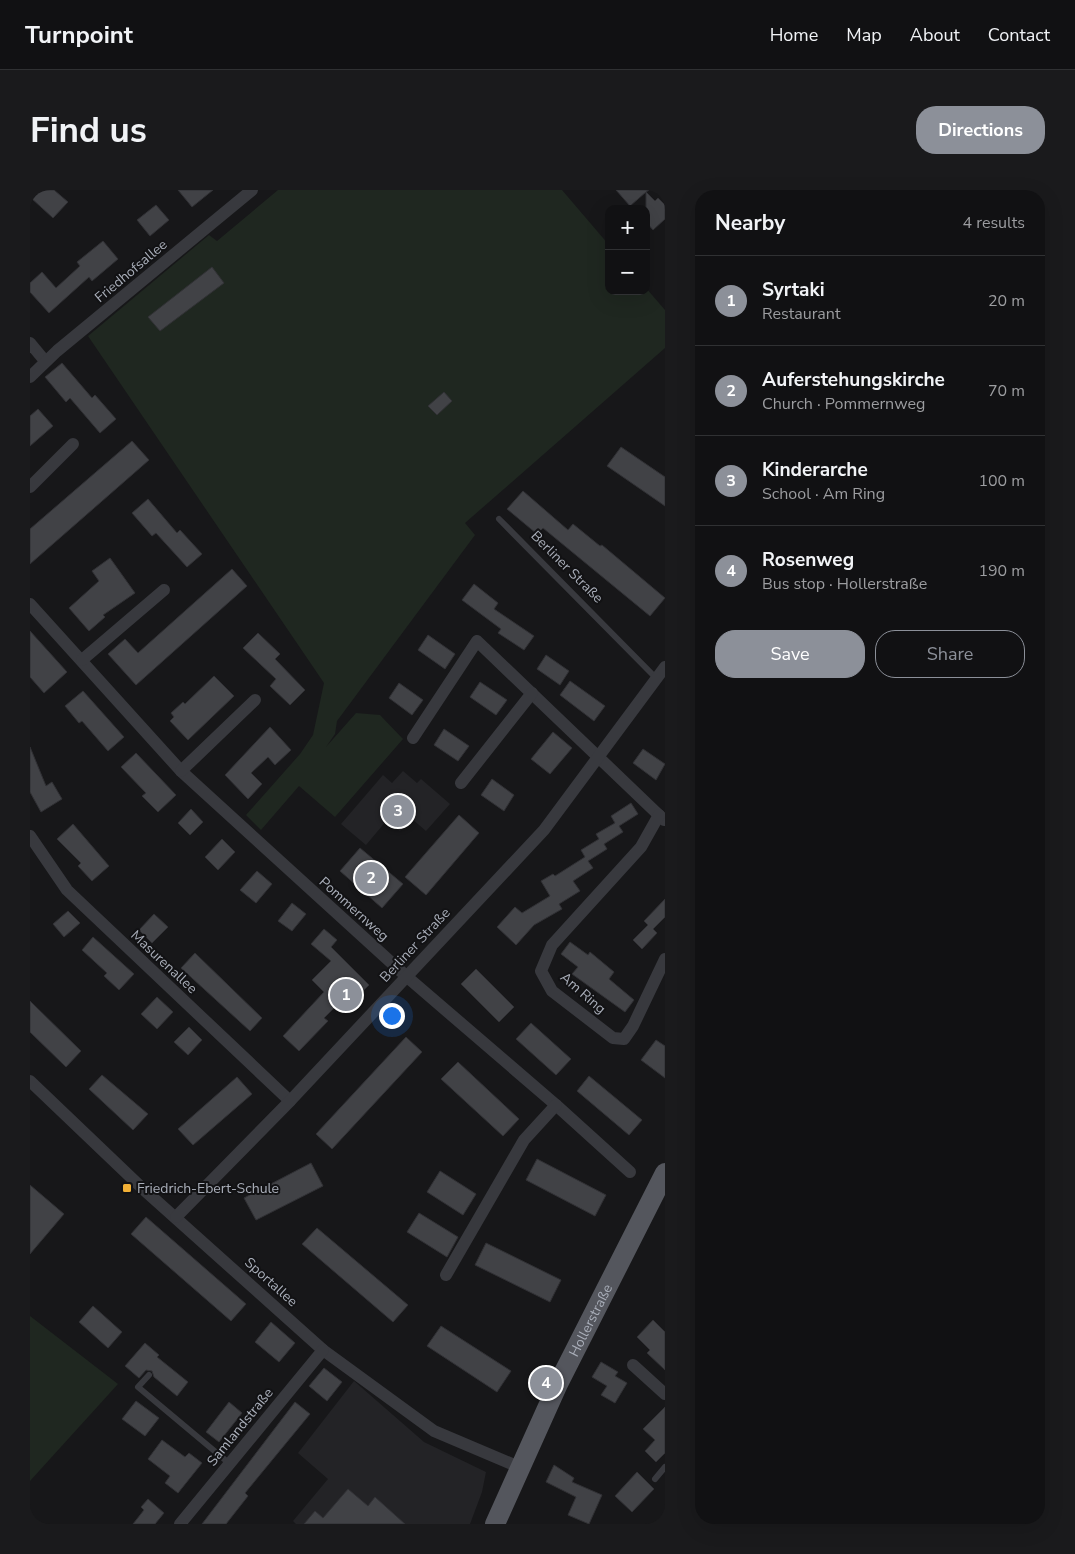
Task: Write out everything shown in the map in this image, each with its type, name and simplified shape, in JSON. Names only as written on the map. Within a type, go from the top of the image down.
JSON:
[{"type":"main road","name":"Hollerstraße","points":[[494,1524],[558,1384],[665,1173]]},
{"type":"street","name":"Friedhofsallee","points":[[30,377],[45,361],[252,190]]},
{"type":"street","points":[[30,343],[45,361]]},
{"type":"street","points":[[30,487],[73,444]]},
{"type":"street","points":[[82,660],[164,590]]},
{"type":"street","name":"Pommernweg","points":[[30,604],[181,771],[406,976],[556,1105],[630,1172]]},
{"type":"street","name":"Am Ring","points":[[413,738],[477,641],[662,818],[642,847],[552,945],[540,971],[552,991],[613,1038],[624,1039],[633,1026],[665,959]]},
{"type":"street","name":"Berliner Straße","points":[[176,1217],[290,1100],[544,830],[599,759],[665,667]]},
{"type":"street","points":[[461,783],[532,693]]},
{"type":"street","points":[[181,771],[255,700]]},
{"type":"street","name":"Masurenallee","points":[[30,836],[67,890],[86,910],[290,1100]]},
{"type":"street","name":"Sportallee","points":[[30,1081],[142,1188],[323,1350],[434,1432],[520,1467]]},
{"type":"street","points":[[446,1275],[524,1140],[556,1105]]},
{"type":"street","name":"Samlandstraße","points":[[180,1524],[323,1350]]},
{"type":"street","points":[[633,1365],[665,1394]]},
{"type":"lane","name":"Berliner Straße","points":[[499,519],[657,679]]},
{"type":"lane","points":[[149,1375],[138,1387],[230,1464]]},
{"type":"lane","points":[[655,1478],[665,1467]]},
{"type":"shaded area","points":[[278,190],[562,190],[605,240],[605,295],[650,295],[650,293],[665,310],[665,348],[465,523],[475,535],[337,721],[335,734],[326,747],[356,713],[380,715],[403,739],[335,817],[299,786],[261,830],[246,815],[300,754],[313,735],[324,683],[88,336],[209,235],[217,241]]},
{"type":"shaded area","points":[[403,771],[417,783],[421,779],[450,804],[426,831],[411,818],[400,831],[387,820],[366,845],[341,824],[383,775],[392,783]]},
{"type":"shaded area","points":[[30,1316],[118,1384],[30,1481]]},
{"type":"shaded area","points":[[354,1381],[424,1442],[486,1472],[482,1492],[470,1524],[296,1524],[293,1521],[328,1479],[298,1453]]},
{"type":"building","points":[[30,190],[54,190],[68,202],[53,218],[30,197]]},
{"type":"building","points":[[178,190],[213,190],[192,207]]},
{"type":"building","points":[[616,190],[649,190],[631,205]]},
{"type":"building","points":[[646,192],[655,201],[658,198],[665,205],[665,219],[653,230],[650,227],[650,205],[646,205]]},
{"type":"building","points":[[156,205],[169,220],[150,236],[137,220]]},
{"type":"building","points":[[103,241],[118,259],[92,281],[89,277],[49,313],[30,292],[30,283],[42,272],[56,288],[80,266],[77,262]]},
{"type":"building","points":[[212,267],[224,283],[160,331],[148,317]]},
{"type":"building","points":[[62,363],[92,398],[95,395],[116,419],[100,433],[70,398],[66,402],[45,377]]},
{"type":"building","points":[[444,392],[452,401],[437,415],[428,406]]},
{"type":"building","points":[[38,409],[53,426],[30,446],[30,416]]},
{"type":"building","points":[[132,441],[149,460],[30,564],[30,529]]},
{"type":"building","points":[[621,447],[665,477],[665,506],[607,466]]},
{"type":"building","points":[[523,491],[568,530],[573,524],[600,546],[602,545],[665,598],[650,616],[543,528],[537,534],[507,509]]},
{"type":"building","points":[[148,499],[177,533],[180,530],[202,554],[187,567],[156,533],[152,536],[132,513]]},
{"type":"building","points":[[110,558],[135,593],[103,615],[105,617],[89,631],[69,608],[99,581],[92,571]]},
{"type":"building","points":[[232,569],[247,586],[136,685],[108,654],[125,639],[138,653]]},
{"type":"building","points":[[474,584],[498,603],[494,609],[534,636],[524,650],[498,633],[501,629],[462,600]]},
{"type":"building","points":[[30,631],[67,672],[44,693],[30,677]]},
{"type":"building","points":[[258,633],[280,654],[275,659],[305,690],[290,705],[270,686],[276,679],[243,648]]},
{"type":"building","points":[[428,635],[455,654],[445,669],[418,650]]},
{"type":"building","points":[[546,655],[569,671],[560,685],[537,669]]},
{"type":"building","points":[[214,676],[234,696],[188,740],[170,721],[174,717],[171,713],[183,702],[185,704]]},
{"type":"building","points":[[570,681],[605,706],[594,721],[560,695]]},
{"type":"building","points":[[480,682],[507,700],[496,715],[470,697]]},
{"type":"building","points":[[399,683],[423,700],[412,715],[389,698]]},
{"type":"building","points":[[83,691],[124,737],[108,751],[82,721],[79,723],[65,706]]},
{"type":"building","points":[[270,727],[291,750],[275,765],[268,757],[251,773],[262,784],[248,799],[225,775]]},
{"type":"building","points":[[444,729],[469,746],[458,761],[434,745]]},
{"type":"building","points":[[553,732],[572,748],[550,774],[531,759]]},
{"type":"building","points":[[30,747],[46,786],[52,782],[62,799],[41,812],[30,792]]},
{"type":"building","points":[[643,749],[665,764],[656,780],[633,763]]},
{"type":"building","points":[[136,753],[176,795],[158,812],[142,796],[146,793],[121,767]]},
{"type":"building","points":[[492,779],[514,795],[504,811],[481,795]]},
{"type":"building","points":[[631,803],[638,814],[619,826],[623,832],[604,844],[607,849],[588,861],[593,868],[573,881],[580,891],[559,904],[562,909],[534,925],[516,945],[497,927],[515,907],[522,913],[550,896],[541,881],[553,874],[555,876],[585,857],[581,850],[599,839],[596,834],[615,823],[611,816]]},
{"type":"building","points":[[191,809],[203,822],[190,835],[178,823]]},
{"type":"building","points":[[459,815],[479,833],[426,895],[405,877]]},
{"type":"building","points":[[73,824],[109,866],[92,881],[78,866],[81,863],[57,839]]},
{"type":"building","points":[[222,839],[235,852],[218,870],[205,857]]},
{"type":"building","points":[[360,848],[403,884],[382,908],[340,871]]},
{"type":"building","points":[[257,871],[272,884],[256,903],[240,890]]},
{"type":"building","points":[[665,899],[665,917],[653,929],[657,933],[642,949],[633,940],[648,925],[644,921]]},
{"type":"building","points":[[292,903],[306,914],[292,931],[278,921]]},
{"type":"building","points":[[68,911],[80,923],[64,937],[53,924]]},
{"type":"building","points":[[154,914],[168,927],[152,943],[139,930]]},
{"type":"building","points":[[324,929],[337,940],[331,947],[369,985],[347,1007],[341,1001],[324,1018],[328,1021],[299,1051],[283,1036],[324,992],[312,980],[331,961],[311,944]]},
{"type":"building","points":[[93,937],[134,974],[119,990],[104,976],[107,973],[82,950]]},
{"type":"building","points":[[570,942],[588,955],[590,952],[614,972],[609,979],[634,1000],[625,1012],[572,974],[578,967],[561,954]]},
{"type":"building","points":[[195,953],[262,1018],[250,1031],[181,968]]},
{"type":"building","points":[[476,969],[514,1007],[499,1022],[461,984]]},
{"type":"building","points":[[157,997],[173,1012],[157,1029],[141,1014]]},
{"type":"building","points":[[30,1001],[81,1051],[66,1067],[30,1032]]},
{"type":"building","points":[[531,1023],[571,1059],[556,1075],[516,1039]]},
{"type":"building","points":[[189,1027],[202,1040],[188,1055],[174,1042]]},
{"type":"building","points":[[406,1037],[422,1052],[332,1149],[316,1134]]},
{"type":"building","points":[[656,1040],[665,1046],[665,1078],[641,1060]]},
{"type":"building","points":[[458,1062],[519,1119],[503,1136],[441,1079]]},
{"type":"building","points":[[102,1075],[148,1114],[133,1130],[89,1089]]},
{"type":"building","points":[[589,1076],[642,1120],[629,1135],[577,1091]]},
{"type":"building","points":[[237,1077],[252,1094],[193,1145],[178,1129]]},
{"type":"building","points":[[537,1159],[606,1195],[595,1216],[526,1180]]},
{"type":"building","points":[[311,1163],[323,1186],[256,1220],[244,1198]]},
{"type":"building","points":[[440,1171],[476,1194],[463,1215],[427,1192]]},
{"type":"building","points":[[30,1185],[64,1214],[30,1254]]},
{"type":"building","points":[[419,1213],[458,1237],[447,1257],[407,1232]]},
{"type":"building","points":[[146,1217],[246,1304],[231,1321],[131,1234]]},
{"type":"building","points":[[317,1228],[408,1305],[393,1322],[302,1244]]},
{"type":"building","points":[[486,1243],[561,1280],[550,1302],[475,1265]]},
{"type":"building","points":[[93,1306],[122,1332],[108,1348],[79,1322]]},
{"type":"building","points":[[653,1320],[665,1332],[665,1370],[647,1353],[650,1350],[637,1337]]},
{"type":"building","points":[[271,1322],[295,1343],[279,1362],[255,1342]]},
{"type":"building","points":[[441,1326],[511,1371],[497,1392],[427,1346]]},
{"type":"building","points":[[145,1343],[159,1355],[157,1357],[188,1382],[177,1396],[154,1377],[152,1371],[146,1370],[139,1378],[125,1366]]},
{"type":"building","points":[[601,1362],[618,1372],[615,1376],[627,1383],[615,1403],[601,1395],[607,1386],[592,1377]]},
{"type":"building","points":[[324,1368],[342,1382],[327,1401],[309,1386]]},
{"type":"building","points":[[136,1401],[159,1418],[145,1436],[122,1419]]},
{"type":"building","points":[[229,1402],[242,1413],[219,1442],[206,1432]]},
{"type":"building","points":[[295,1402],[310,1414],[245,1493],[248,1496],[226,1524],[202,1524]]},
{"type":"building","points":[[665,1407],[665,1453],[656,1462],[645,1451],[655,1440],[643,1429]]},
{"type":"building","points":[[162,1440],[185,1457],[189,1453],[202,1463],[178,1493],[165,1483],[170,1476],[148,1459]]},
{"type":"building","points":[[554,1465],[574,1478],[572,1482],[602,1495],[589,1524],[568,1515],[576,1497],[546,1482]]},
{"type":"building","points":[[637,1472],[654,1489],[632,1512],[615,1496]]},
{"type":"building","points":[[348,1489],[368,1506],[375,1497],[405,1524],[304,1524],[315,1511],[323,1518]]},
{"type":"building","points":[[148,1499],[164,1513],[155,1524],[133,1524],[144,1510],[141,1507]]},
{"type":"place","name":"Kinderarche","points":[[398,811]]},
{"type":"place","name":"Auferstehungskirche","points":[[371,878]]},
{"type":"place","name":"Syrtaki","points":[[346,995]]},
{"type":"place","name":"Friedrich-Ebert-Schule","points":[[127,1188]]},
{"type":"place","name":"Rosenweg","points":[[546,1383]]}]
